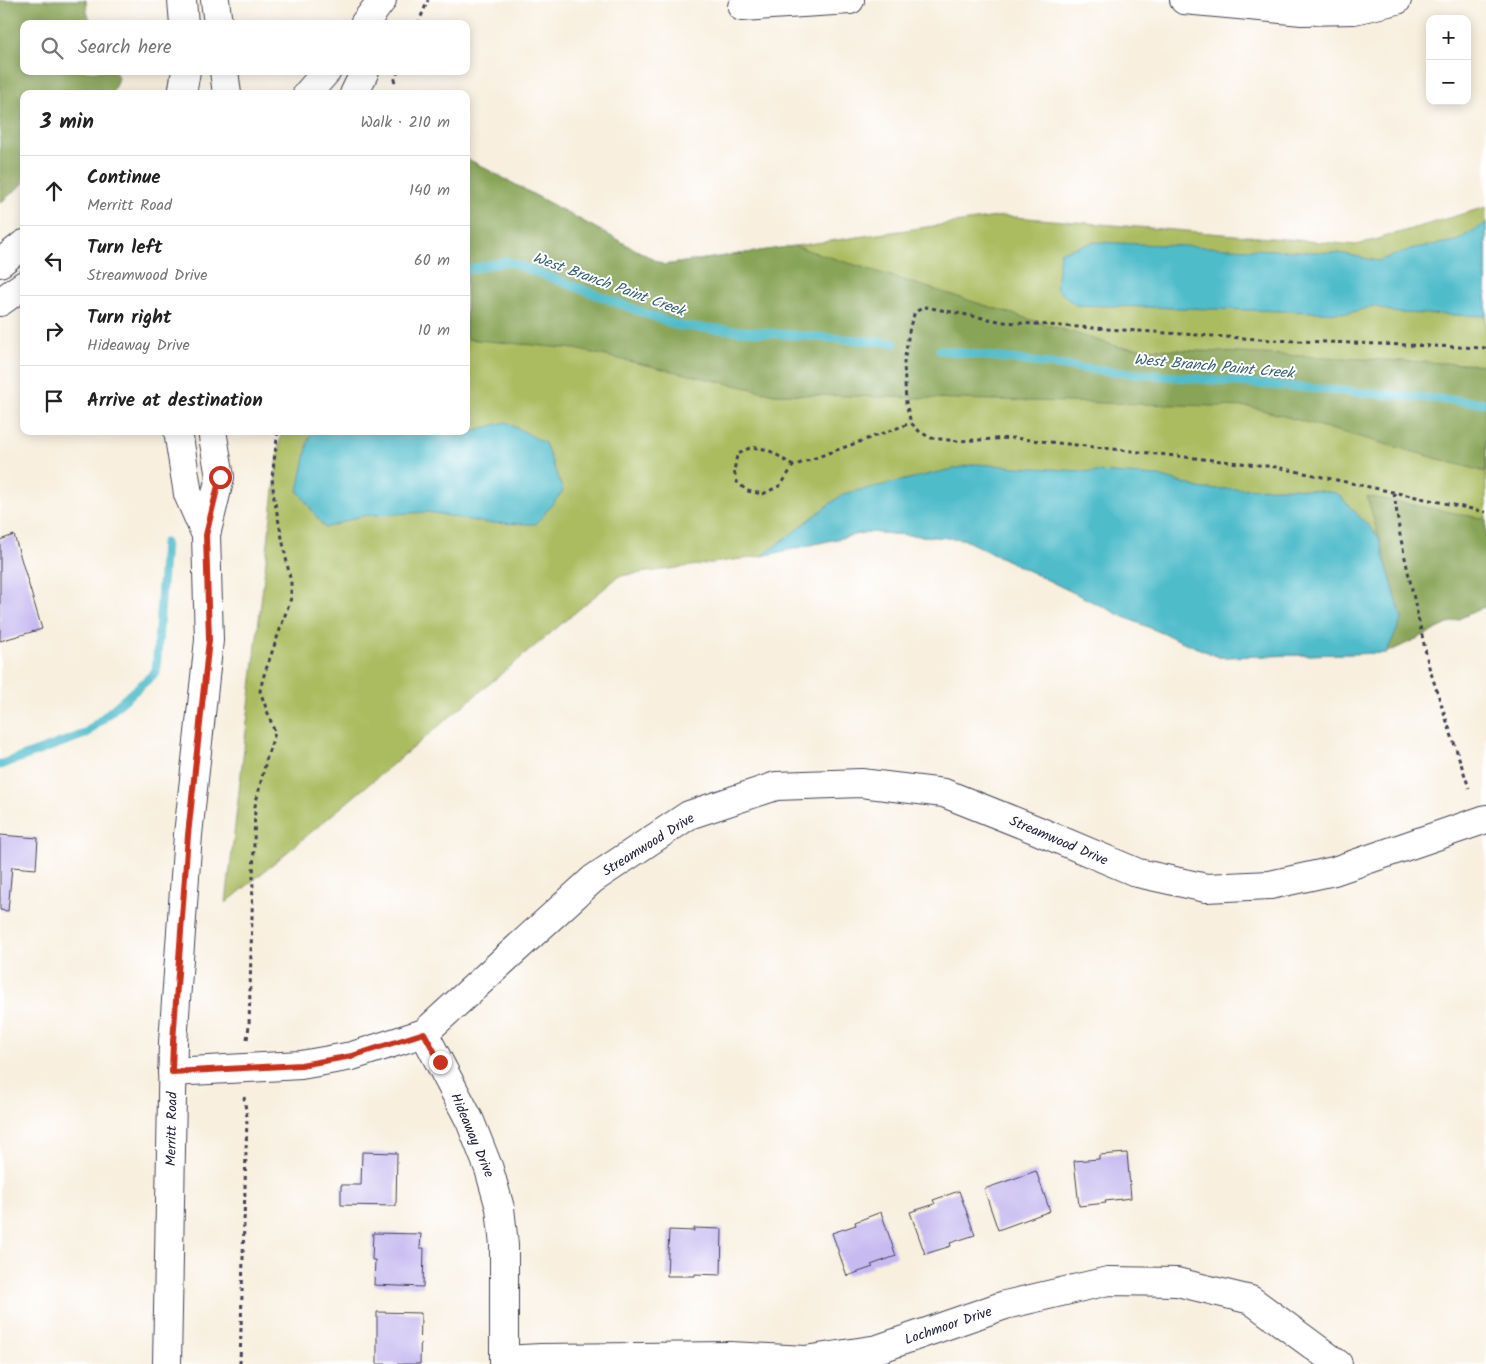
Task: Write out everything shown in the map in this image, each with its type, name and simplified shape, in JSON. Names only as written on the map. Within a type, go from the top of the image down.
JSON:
[{"type":"street","points":[[182,0],[184,20]]},
{"type":"street","points":[[215,0],[218,20]]},
{"type":"street","points":[[367,20],[383,0]]},
{"type":"street","points":[[379,20],[383,0]]},
{"type":"street","points":[[742,7],[850,0]]},
{"type":"street","points":[[1184,0],[1302,11],[1354,10],[1397,0]]},
{"type":"street","points":[[183,90],[185,75]]},
{"type":"street","points":[[225,75],[226,90]]},
{"type":"street","points":[[310,90],[323,75]]},
{"type":"street","points":[[356,90],[363,75]]},
{"type":"street","points":[[0,263],[20,247]]},
{"type":"street","points":[[0,302],[20,288]]},
{"type":"street","name":"Merritt Road","points":[[179,435],[188,494],[206,535]]},
{"type":"street","name":"Merritt Road","points":[[167,1364],[173,1042],[188,835],[209,640],[206,535],[220,477],[213,435]]},
{"type":"street","name":"Streamwood Drive","points":[[172,1072],[301,1065],[352,1056],[424,1033],[593,879],[689,815],[776,786],[862,783],[944,794],[1034,829],[1138,873],[1206,888],[1270,885],[1334,871],[1486,821]]},
{"type":"street","name":"Hideaway Drive","points":[[424,1033],[470,1121],[490,1169],[500,1208],[504,1245],[504,1362]]},
{"type":"street","name":"Lochmoor Drive","points":[[504,1362],[541,1358],[730,1356],[805,1360],[878,1349],[1005,1305],[1108,1281],[1118,1281],[1177,1282],[1251,1300],[1338,1364]]},
{"type":"path","points":[[420,20],[428,0]]},
{"type":"path","points":[[1486,348],[1272,340],[1014,323],[925,307],[915,312],[910,326],[904,363],[906,403],[910,423],[920,432],[931,438],[958,441],[1013,438],[1276,466],[1486,512]]},
{"type":"path","points":[[793,466],[770,451],[751,448],[738,455],[734,471],[737,482],[747,491],[763,494],[781,484],[793,466],[910,423]]},
{"type":"path","points":[[240,1364],[247,1117],[242,1069],[249,1026],[255,806],[275,733],[260,691],[291,598],[291,584],[274,498],[272,477],[277,435]]},
{"type":"path","points":[[1394,493],[1400,536],[1429,667],[1469,788]]},
{"type":"green space","points":[[0,0],[86,0],[87,12],[90,20],[20,20],[20,75],[117,75],[118,78],[114,90],[20,90],[20,186],[0,203]]},
{"type":"green space","points":[[470,160],[664,265],[1003,216],[1357,245],[1486,207],[1486,606],[1386,653],[1219,657],[1122,616],[963,539],[867,532],[762,556],[619,576],[226,903],[281,435],[470,435]]},
{"type":"green space","points":[[470,160],[664,265],[794,246],[1119,347],[1486,365],[1486,472],[1251,407],[774,394],[575,349],[470,339]]},
{"type":"green space","points":[[1367,496],[1486,519],[1486,606],[1386,653],[1402,619]]},
{"type":"water","points":[[1486,223],[1486,316],[1397,313],[1374,306],[1349,313],[1075,305],[1056,288],[1060,252],[1095,242],[1340,253],[1378,261],[1414,248],[1456,241]]},
{"type":"water","points":[[506,422],[545,443],[563,491],[536,524],[485,523],[428,512],[361,516],[325,528],[298,491],[311,435],[470,435],[470,431]]},
{"type":"water","points":[[975,464],[1159,476],[1203,489],[1294,488],[1337,493],[1378,536],[1402,619],[1386,653],[1219,657],[1122,616],[963,539],[867,532],[762,556],[843,494]]},
{"type":"building","points":[[14,535],[42,629],[0,641],[0,540]]},
{"type":"building","points":[[0,835],[38,838],[36,869],[12,867],[8,911],[0,910]]},
{"type":"building","points":[[362,1152],[397,1153],[396,1206],[341,1205],[341,1185],[361,1185]]},
{"type":"building","points":[[1127,1153],[1131,1198],[1079,1206],[1074,1161],[1099,1159],[1099,1155]]},
{"type":"building","points":[[1036,1171],[1050,1211],[998,1230],[984,1189]]},
{"type":"building","points":[[959,1191],[975,1235],[950,1243],[951,1246],[925,1254],[910,1212],[935,1204],[933,1200]]},
{"type":"building","points":[[881,1212],[896,1256],[847,1276],[832,1233],[856,1225],[855,1222]]},
{"type":"building","points":[[694,1228],[722,1229],[721,1275],[667,1276],[669,1230],[694,1231]]},
{"type":"building","points":[[373,1233],[421,1234],[420,1248],[424,1248],[423,1287],[374,1285],[375,1260],[372,1260]]},
{"type":"building","points":[[377,1312],[421,1313],[420,1364],[377,1364]]},
{"type":"waterway","name":"West Branch Paint Creek","points":[[470,269],[507,261],[679,326],[894,343]]},
{"type":"waterway","name":"West Branch Paint Creek","points":[[940,350],[1104,371],[1486,403]]},
{"type":"waterway","name":"West Branch Paint Creek","points":[[0,765],[85,734],[156,672],[165,543]]},
{"type":"route","points":[[220,477],[206,535],[209,640],[188,835],[172,1072],[301,1065],[352,1056],[424,1033],[440,1062]]}]
